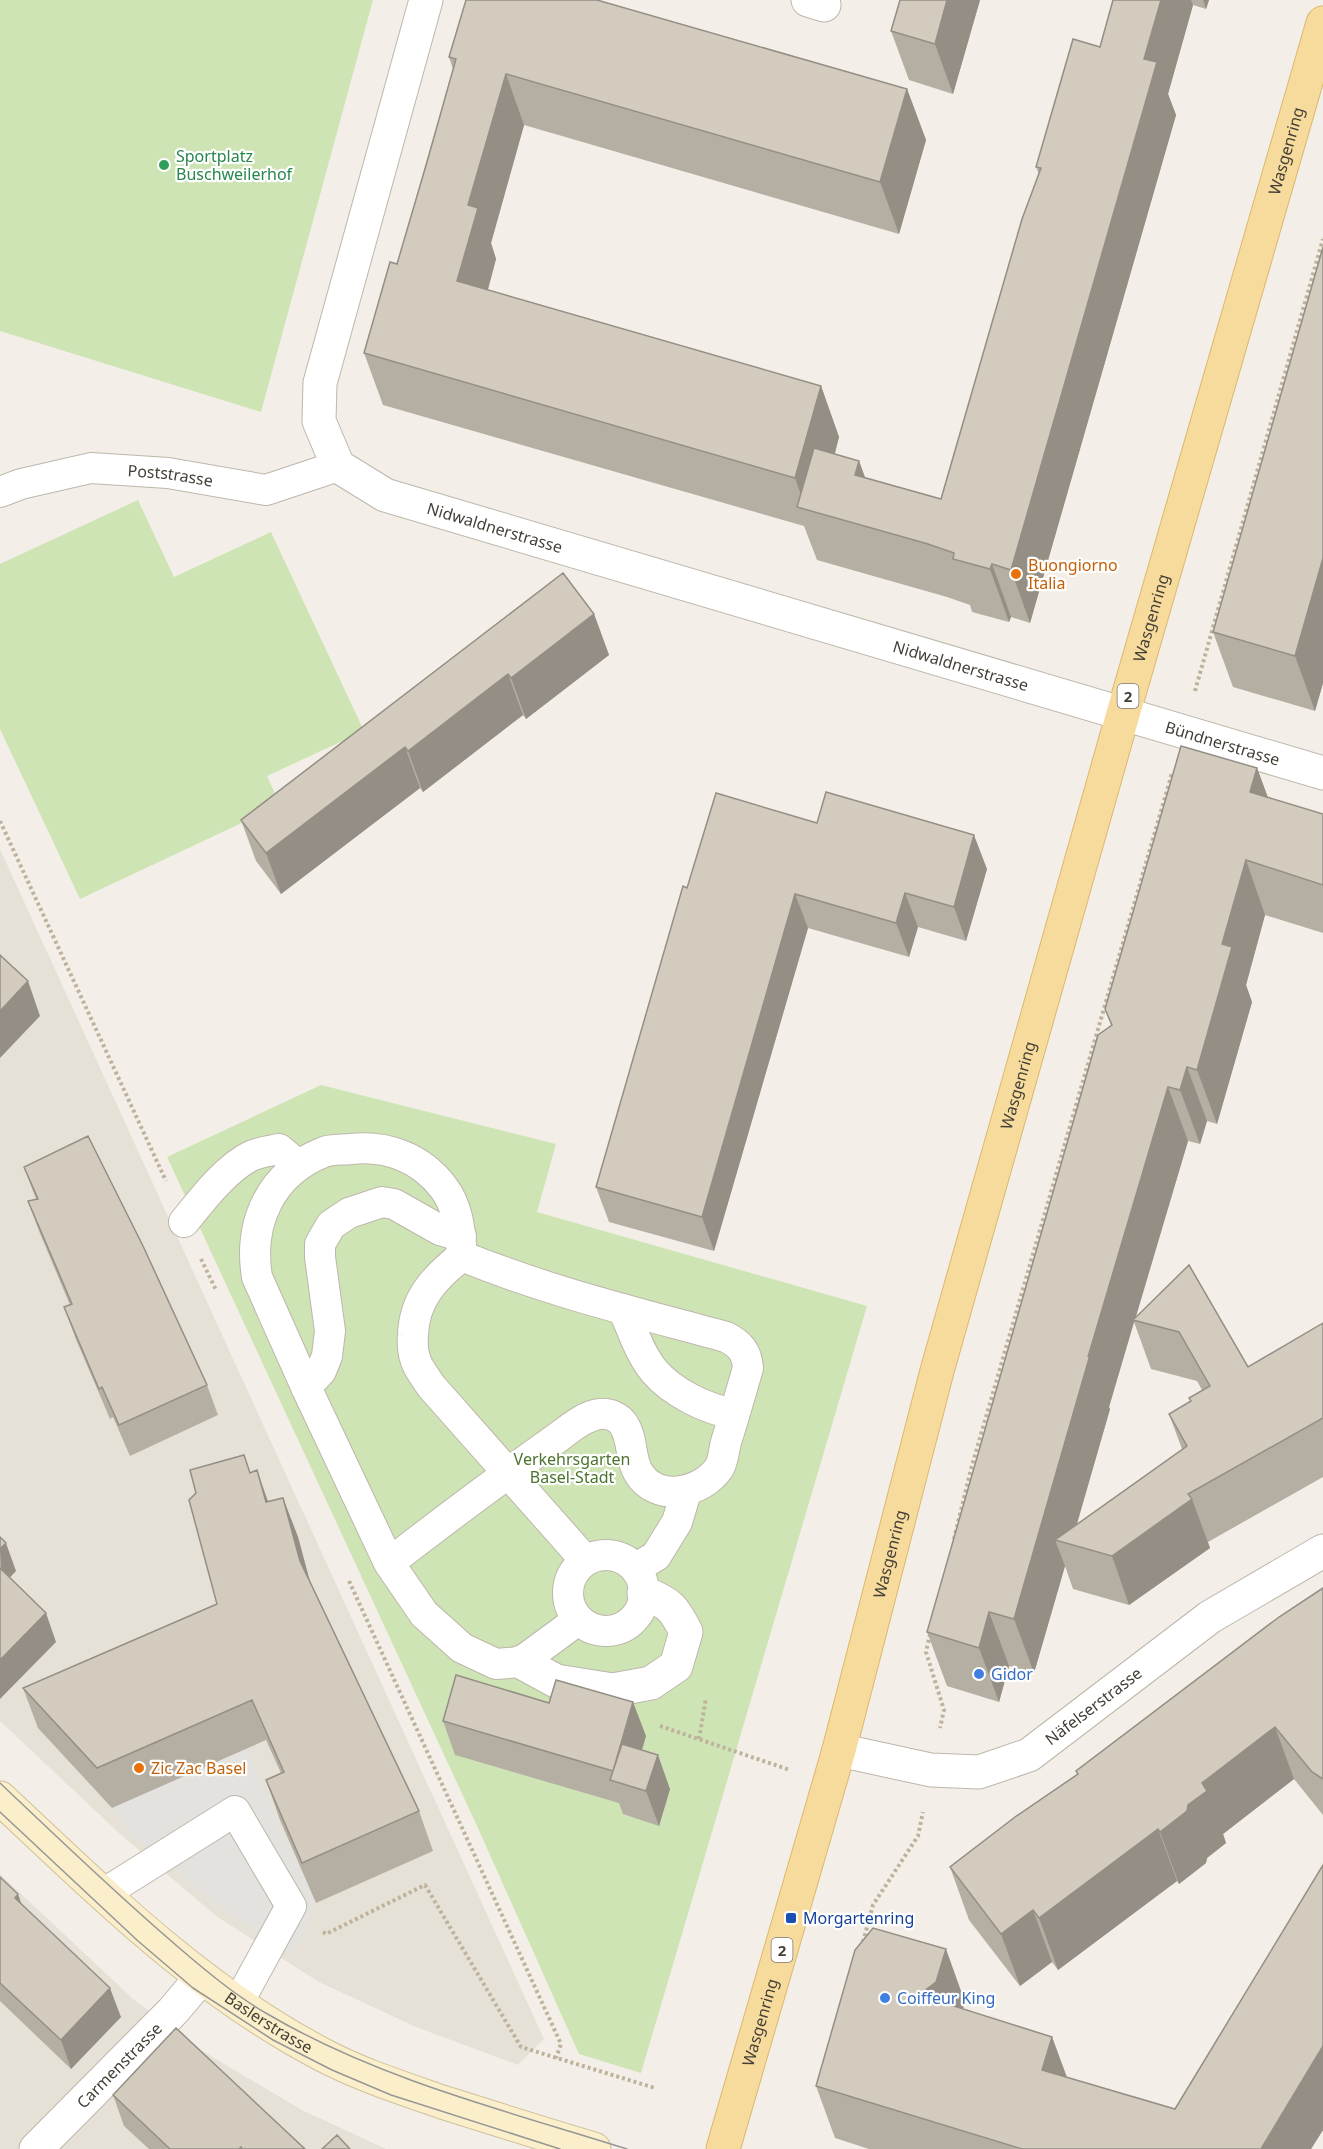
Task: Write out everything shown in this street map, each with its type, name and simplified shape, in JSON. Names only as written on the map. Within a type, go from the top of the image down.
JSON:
[{"type":"main road","name":"Wasgenring","points":[[723,2149],[838,1750],[937,1371],[1123,714],[1323,23]]},
{"type":"main road","name":"Baslerstrasse","points":[[0,1798],[151,1937],[201,1978],[271,2026],[325,2056],[390,2085],[594,2149]]},
{"type":"street","points":[[338,466],[319,421],[320,383],[426,0]]},
{"type":"street","name":"Nidwaldnerstrasse","points":[[338,466],[385,495],[1123,714]]},
{"type":"street","name":"Bündnerstrasse","points":[[1123,714],[1323,773]]},
{"type":"street","name":"Näfelserstrasse","points":[[838,1750],[932,1770],[979,1772],[1029,1755],[1210,1617],[1323,1551]]},
{"type":"street","points":[[522,1662],[556,1681],[613,1690],[651,1683],[676,1666],[686,1632],[675,1611],[640,1581]]},
{"type":"street","name":"Carmenstrasse","points":[[36,2149],[173,2011],[201,1978]]},
{"type":"lane","name":"Poststrasse","points":[[0,492],[21,484],[91,468],[168,472],[266,490],[338,466]]},
{"type":"lane","points":[[578,1620],[522,1662],[496,1664],[462,1648],[424,1614],[389,1563],[257,1277],[254,1257],[255,1237],[260,1217],[269,1198],[282,1180],[298,1165],[326,1152],[370,1146],[414,1161],[445,1188],[458,1217],[461,1246],[421,1298],[413,1321],[412,1348],[418,1366],[431,1386],[585,1560]]},
{"type":"lane","points":[[184,1222],[207,1193],[251,1156],[279,1149],[298,1165]]},
{"type":"lane","points":[[306,1387],[321,1371],[327,1356],[330,1331],[320,1244],[331,1225],[349,1213],[382,1202],[400,1207],[440,1230],[499,1271],[623,1309],[726,1337],[743,1349],[748,1368],[719,1468],[705,1481],[686,1491],[673,1493],[660,1490],[644,1481],[637,1471],[623,1423],[615,1416],[606,1414],[590,1416],[509,1473],[389,1563]]},
{"type":"lane","points":[[623,1309],[653,1370],[671,1387],[716,1411],[734,1414]]},
{"type":"lane","points":[[640,1581],[677,1522],[686,1491]]},
{"type":"lane","points":[[595,1556],[617,1556],[627,1561],[640,1581],[642,1605],[636,1616],[627,1624],[616,1629],[604,1631],[592,1629],[578,1620],[568,1603],[567,1590],[576,1568],[585,1560],[595,1556]]},
{"type":"lane","points":[[103,1894],[235,1811],[291,1906],[238,2003]]},
{"type":"path","points":[[951,1549],[971,1469],[1184,732],[1323,239]]},
{"type":"path","points":[[861,1949],[873,1905],[918,1836],[944,1710],[926,1652],[932,1629]]},
{"type":"path","points":[[657,1725],[829,1782]]},
{"type":"path","points":[[291,1906],[326,1934],[425,1885],[521,2047],[656,2088]]},
{"type":"shaded area","points":[[0,849],[544,2039],[518,2065],[416,2027],[319,1982],[216,1916],[119,1833],[0,1721]]},
{"type":"shaded area","points":[[247,1749],[316,1903],[292,1955],[224,1909],[132,1836],[112,1807]]},
{"type":"shaded area","points":[[0,1874],[133,1999],[199,2049],[302,2110],[386,2149],[0,2149]]},
{"type":"green space","name":"Sportplatz Buschweilerhof","points":[[0,0],[373,0],[261,412],[0,331]]},
{"type":"green space","points":[[138,500],[174,577],[271,532],[364,731],[267,776],[280,805],[80,899],[0,729],[0,564]]},
{"type":"green space","name":"Verkehrsgarten Basel-Stadt","points":[[321,1085],[556,1144],[537,1212],[867,1306],[641,2073],[579,2054],[477,1826],[167,1157]]},
{"type":"building","points":[[466,0],[597,0],[907,89],[880,182],[506,74],[468,205],[478,208],[457,281],[821,386],[795,478],[364,353],[390,262],[397,264],[427,162],[456,59],[449,57]]},
{"type":"building","points":[[900,0],[947,0],[935,44],[891,31]]},
{"type":"building","points":[[1113,0],[1161,0],[1144,59],[1157,62],[1011,570],[992,564],[990,569],[953,559],[954,553],[928,544],[797,507],[814,448],[859,461],[855,475],[941,499],[1022,219],[1041,168],[1036,167],[1073,39],[1100,47]]},
{"type":"building","points":[[1323,247],[1323,558],[1295,656],[1213,632]]},
{"type":"building","points":[[563,573],[594,614],[511,678],[508,674],[408,751],[405,747],[266,853],[241,820]]},
{"type":"building","points":[[1181,746],[1257,768],[1250,792],[1323,814],[1323,885],[1246,860],[1222,944],[1232,947],[1197,1070],[1187,1067],[1180,1090],[1168,1087],[1014,1619],[989,1612],[979,1648],[927,1632],[1098,1035],[1112,1025],[1105,1009]]},
{"type":"building","points":[[826,792],[974,835],[954,907],[905,893],[896,923],[795,894],[702,1217],[596,1187],[683,886],[687,888],[716,793],[817,823]]},
{"type":"building","points":[[0,955],[28,981],[0,1011]]},
{"type":"building","points":[[88,1136],[143,1246],[207,1385],[119,1425],[102,1387],[99,1389],[64,1307],[72,1304],[28,1201],[38,1199],[24,1167]]},
{"type":"building","points":[[1189,1265],[1248,1367],[1323,1323],[1323,1418],[1188,1494],[1192,1499],[1112,1556],[1055,1540],[1187,1446],[1169,1414],[1191,1401],[1189,1398],[1210,1386],[1179,1332],[1133,1320]]},
{"type":"building","points":[[244,1455],[250,1473],[257,1470],[266,1502],[283,1498],[300,1561],[419,1811],[302,1863],[266,1780],[284,1772],[252,1700],[97,1768],[23,1688],[217,1604],[189,1500],[196,1493],[190,1470]]},
{"type":"building","points":[[0,1537],[6,1543],[0,1549]]},
{"type":"building","points":[[0,1568],[46,1613],[0,1660]]},
{"type":"building","points":[[1323,1588],[1323,1779],[1312,1772],[1275,1727],[1202,1783],[1207,1791],[1188,1805],[1187,1811],[1160,1832],[1158,1829],[1039,1918],[1033,1910],[1001,1934],[950,1867],[1015,1817],[1078,1774],[1076,1771],[1279,1617]]},
{"type":"building","points":[[456,1675],[549,1703],[556,1680],[633,1702],[613,1771],[443,1721]]},
{"type":"building","points":[[622,1744],[658,1755],[646,1791],[610,1780]]},
{"type":"building","points":[[1323,1865],[1323,2046],[1261,2149],[1022,2149],[816,2086],[855,1950],[873,1928],[946,1949],[936,1982],[919,1995],[1052,2037],[1042,2070],[1175,2109]]},
{"type":"building","points":[[0,1877],[18,1894],[15,1898],[110,1988],[61,2040],[0,1983]]},
{"type":"building","points":[[176,2028],[305,2149],[242,2149],[241,2147],[239,2149],[170,2149],[113,2095]]},
{"type":"building","points":[[337,2135],[350,2149],[322,2149]]},
{"type":"tram line","points":[[0,1783],[109,1886],[177,1946],[258,2009],[313,2039],[400,2076],[627,2149]]},
{"type":"tram line","points":[[0,1812],[138,1941],[193,1988],[273,2040],[332,2070],[391,2095],[560,2149]]},
{"type":"place","name":"Sportplatz Buschweilerhof","points":[[164,165]]},
{"type":"place","name":"Buongiorno Italia","points":[[1016,574]]},
{"type":"place","name":"Gidor","points":[[979,1674]]},
{"type":"place","name":"Zic Zac Basel","points":[[139,1768]]},
{"type":"place","name":"Morgartenring","points":[[791,1918]]},
{"type":"place","name":"Coiffeur King","points":[[885,1998]]}]
